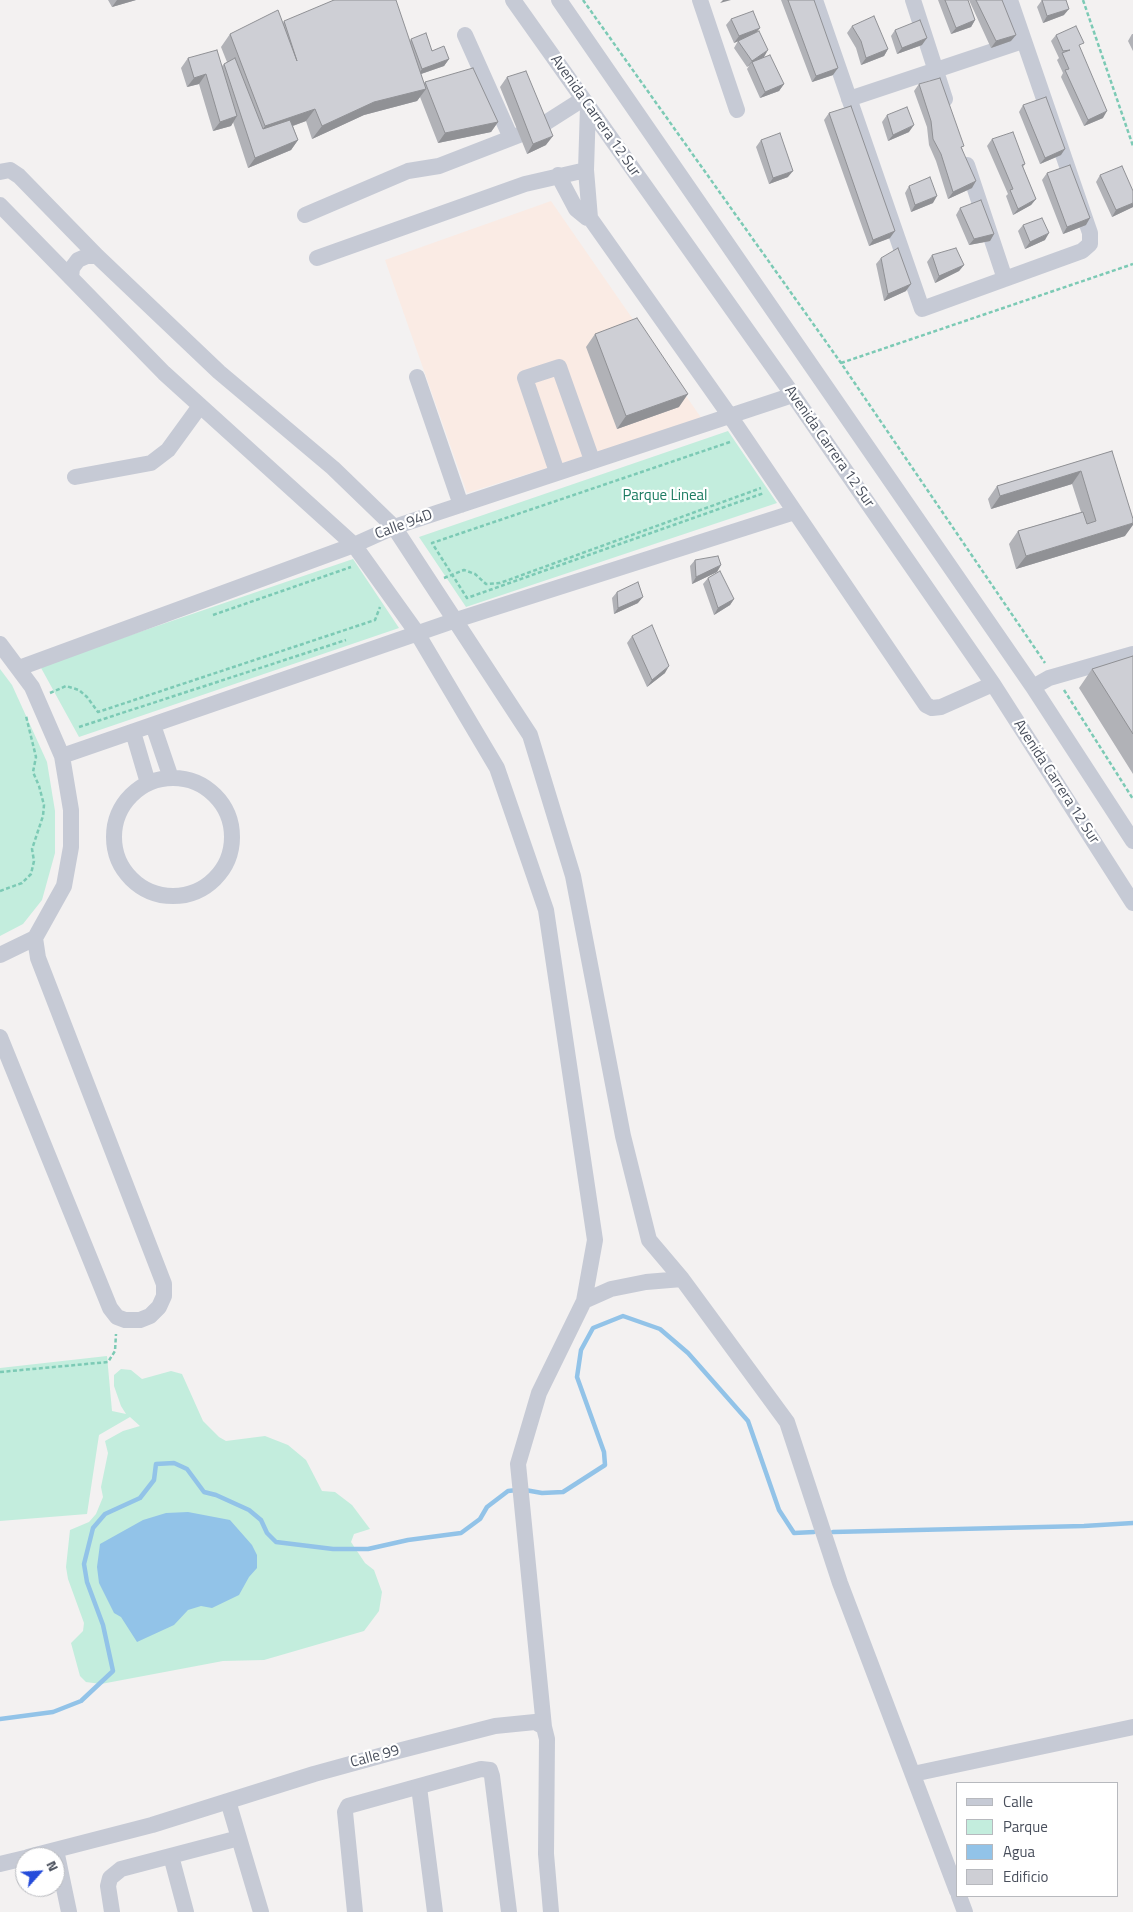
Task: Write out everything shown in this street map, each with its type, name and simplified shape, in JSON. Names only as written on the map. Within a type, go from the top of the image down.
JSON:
[{"type":"street","name":"Avenida Carrera 12 Sur","points":[[512,0],[793,395],[993,684],[1133,903]]},
{"type":"street","name":"Avenida Carrera 12 Sur","points":[[558,0],[1033,687],[1133,841]]},
{"type":"street","points":[[700,0],[737,110]]},
{"type":"street","points":[[815,0],[922,309],[1082,251],[1090,244],[1090,233],[1010,0]]},
{"type":"street","points":[[913,0],[950,116]]},
{"type":"street","points":[[305,215],[408,171],[439,166],[515,136],[465,35]]},
{"type":"street","points":[[849,99],[1024,41]]},
{"type":"street","points":[[539,127],[585,102],[586,170],[590,218]]},
{"type":"street","points":[[962,152],[1005,279]]},
{"type":"street","points":[[0,172],[10,170],[19,176],[97,256],[219,372],[333,468],[394,527],[530,735],[572,876],[623,1136],[649,1240],[682,1279],[787,1422],[840,1583],[956,1888]]},
{"type":"street","points":[[317,258],[525,184],[586,170]]},
{"type":"street","points":[[558,175],[576,209],[590,218],[730,416],[926,705],[932,708],[941,707],[993,684]]},
{"type":"street","points":[[0,206],[164,373],[354,545],[417,633],[497,768],[546,910],[595,1240],[584,1301],[539,1393],[518,1464],[544,1727],[547,1739],[546,1854],[550,1912]]},
{"type":"street","points":[[71,278],[72,268],[78,260],[87,256],[97,256]]},
{"type":"street","points":[[557,472],[525,378],[559,367],[592,460]]},
{"type":"street","points":[[417,377],[461,505]]},
{"type":"street","name":"Calle 94D","points":[[19,668],[354,545],[394,527],[793,395]]},
{"type":"street","points":[[75,477],[150,463],[168,450],[200,406]]},
{"type":"street","points":[[62,756],[456,620],[795,512]]},
{"type":"street","points":[[0,644],[19,668],[38,700],[62,756],[71,810],[71,847],[64,886],[35,938],[0,955]]},
{"type":"street","points":[[1033,687],[1055,676],[1133,654]]},
{"type":"street","points":[[153,725],[171,778]]},
{"type":"street","points":[[133,732],[148,783]]},
{"type":"street","points":[[171,778],[195,782],[216,796],[229,817],[232,842],[225,866],[209,885],[186,895],[162,896],[139,886],[122,868],[114,844],[116,819],[128,797],[148,783],[171,778]]},
{"type":"street","points":[[0,1037],[110,1308],[116,1317],[125,1320],[140,1320],[150,1316],[159,1307],[164,1296],[164,1284],[38,958],[35,938]]},
{"type":"street","points":[[584,1301],[611,1289],[646,1282],[682,1279]]},
{"type":"street","name":"Calle 99","points":[[65,1848],[152,1825],[314,1774],[495,1726],[535,1722],[544,1727]]},
{"type":"street","points":[[913,1774],[1133,1728]]},
{"type":"street","points":[[355,1912],[345,1812],[348,1806],[481,1768],[490,1770],[509,1912]]},
{"type":"street","points":[[419,1787],[435,1912]]},
{"type":"street","points":[[228,1801],[261,1912]]},
{"type":"street","points":[[112,1912],[108,1896],[110,1878],[121,1869],[239,1838]]},
{"type":"street","points":[[171,1856],[186,1912]]},
{"type":"street","name":"Calle 99","points":[[0,1864],[15,1860]]},
{"type":"street","points":[[65,1890],[70,1912]]},
{"type":"street","points":[[958,1897],[965,1912]]},
{"type":"path","points":[[583,0],[841,362],[1055,676],[1133,798]]},
{"type":"path","points":[[1083,0],[1133,146]]},
{"type":"path","points":[[841,362],[1133,264]]},
{"type":"path","points":[[730,442],[432,543],[467,598],[764,493]]},
{"type":"path","points":[[451,574],[464,570],[474,574],[486,584],[500,583],[760,488]]},
{"type":"path","points":[[213,615],[354,566]]},
{"type":"path","points":[[0,891],[22,883],[31,874],[34,861],[32,849],[44,816],[44,805],[39,786],[32,772],[36,757],[24,709],[66,686],[78,690],[87,697],[98,712],[376,620],[379,607],[381,606],[385,612]]},
{"type":"path","points":[[79,727],[347,639]]},
{"type":"path","points":[[0,1372],[108,1362],[114,1351],[116,1317]]},
{"type":"shaded area","points":[[551,201],[702,419],[467,493],[385,260]]},
{"type":"green space","name":"Parque Lineal","points":[[728,431],[777,503],[466,607],[419,537]]},
{"type":"green space","points":[[353,559],[399,628],[79,737],[40,666]]},
{"type":"green space","points":[[0,669],[12,685],[47,762],[55,811],[55,853],[42,900],[23,924],[0,936]]},
{"type":"green space","points":[[107,1356],[112,1411],[126,1414],[114,1386],[114,1375],[121,1369],[131,1370],[142,1379],[171,1371],[182,1374],[203,1421],[219,1437],[226,1441],[265,1436],[288,1445],[306,1460],[322,1491],[335,1492],[352,1505],[370,1529],[354,1534],[351,1542],[365,1563],[374,1570],[382,1592],[379,1611],[364,1631],[264,1660],[223,1661],[101,1684],[86,1682],[80,1676],[71,1643],[83,1631],[84,1623],[68,1579],[66,1567],[70,1530],[89,1522],[96,1514],[103,1497],[101,1487],[108,1453],[105,1441],[123,1431],[140,1426],[130,1417],[99,1435],[87,1514],[0,1521],[0,1368]]},
{"type":"water","points":[[188,1512],[230,1520],[252,1545],[257,1555],[257,1568],[249,1577],[239,1595],[212,1608],[201,1606],[188,1610],[174,1625],[137,1642],[121,1617],[114,1613],[99,1583],[97,1567],[100,1544],[143,1520],[166,1513]]},
{"type":"building","points":[[334,0],[396,0],[426,89],[374,102],[322,126],[315,109],[265,126],[230,34],[278,10],[297,61],[284,21]]},
{"type":"building","points":[[788,0],[814,0],[838,68],[816,76]]},
{"type":"building","points":[[945,0],[968,0],[975,20],[956,28]]},
{"type":"building","points":[[976,0],[1002,0],[1016,35],[996,41]]},
{"type":"building","points":[[1042,0],[1066,0],[1069,9],[1047,16]]},
{"type":"building","points":[[753,11],[760,28],[739,36],[731,19]]},
{"type":"building","points":[[874,16],[888,49],[866,58],[861,41],[852,26]]},
{"type":"building","points":[[920,20],[927,38],[902,48],[895,30]]},
{"type":"building","points":[[1076,26],[1084,43],[1079,45],[1107,111],[1088,120],[1065,70],[1069,69],[1062,53],[1070,50],[1063,51],[1056,35]]},
{"type":"building","points":[[759,31],[768,50],[752,61],[738,41]]},
{"type":"building","points":[[426,33],[432,51],[444,46],[449,59],[422,69],[411,39]]},
{"type":"building","points":[[217,50],[237,116],[220,122],[206,74],[194,78],[188,58]]},
{"type":"building","points":[[770,55],[784,84],[765,92],[752,62]]},
{"type":"building","points":[[235,58],[263,129],[290,120],[298,140],[255,158],[224,64]]},
{"type":"building","points":[[473,68],[498,122],[445,133],[425,82]]},
{"type":"building","points":[[526,71],[553,136],[533,144],[507,77]]},
{"type":"building","points":[[940,78],[964,146],[961,147],[976,181],[953,192],[941,154],[933,139],[931,121],[919,84]]},
{"type":"building","points":[[1046,97],[1065,149],[1045,158],[1023,105]]},
{"type":"building","points":[[851,106],[895,231],[873,240],[829,113]]},
{"type":"building","points":[[907,107],[914,125],[893,135],[887,115]]},
{"type":"building","points":[[1013,132],[1025,164],[1022,165],[1036,199],[1018,209],[1010,190],[1013,189],[992,139]]},
{"type":"building","points":[[780,133],[793,171],[773,178],[761,140]]},
{"type":"building","points":[[1070,165],[1090,218],[1067,227],[1047,173]]},
{"type":"building","points":[[1122,166],[1133,191],[1133,203],[1116,210],[1100,175]]},
{"type":"building","points":[[930,177],[937,196],[915,205],[909,186]]},
{"type":"building","points":[[981,200],[994,234],[974,239],[960,208]]},
{"type":"building","points":[[1042,218],[1049,233],[1030,242],[1023,225]]},
{"type":"building","points":[[898,248],[911,284],[888,294],[881,258]]},
{"type":"building","points":[[956,248],[964,265],[939,276],[932,255]]},
{"type":"building","points":[[637,318],[688,394],[626,416],[595,334]]},
{"type":"building","points":[[1112,451],[1133,523],[1026,556],[1018,531],[1083,512],[1087,524],[1096,521],[1081,471],[1000,496],[997,486]]},
{"type":"building","points":[[718,556],[721,565],[696,577],[695,560]]},
{"type":"building","points":[[720,571],[734,599],[718,608],[708,578]]},
{"type":"building","points":[[638,582],[643,597],[618,608],[617,592]]},
{"type":"building","points":[[652,625],[669,666],[652,680],[632,636]]},
{"type":"building","points":[[1133,656],[1133,734],[1092,669]]},
{"type":"waterway","points":[[525,1490],[542,1493],[563,1492],[605,1465],[604,1452],[577,1377],[581,1350],[593,1328],[623,1316],[660,1329],[688,1353],[748,1421],[779,1510],[794,1533],[814,1532]]},
{"type":"waterway","points":[[0,1719],[53,1712],[81,1701],[113,1671],[103,1625],[87,1582],[84,1564],[93,1528],[105,1514],[140,1498],[154,1480],[156,1464],[174,1463],[187,1469],[204,1492],[216,1495],[249,1510],[261,1520],[267,1533],[276,1542],[333,1549],[368,1549],[408,1540],[461,1533],[480,1519],[487,1507],[508,1491],[517,1490]]},
{"type":"waterway","points":[[833,1532],[1084,1526],[1133,1523]]}]
